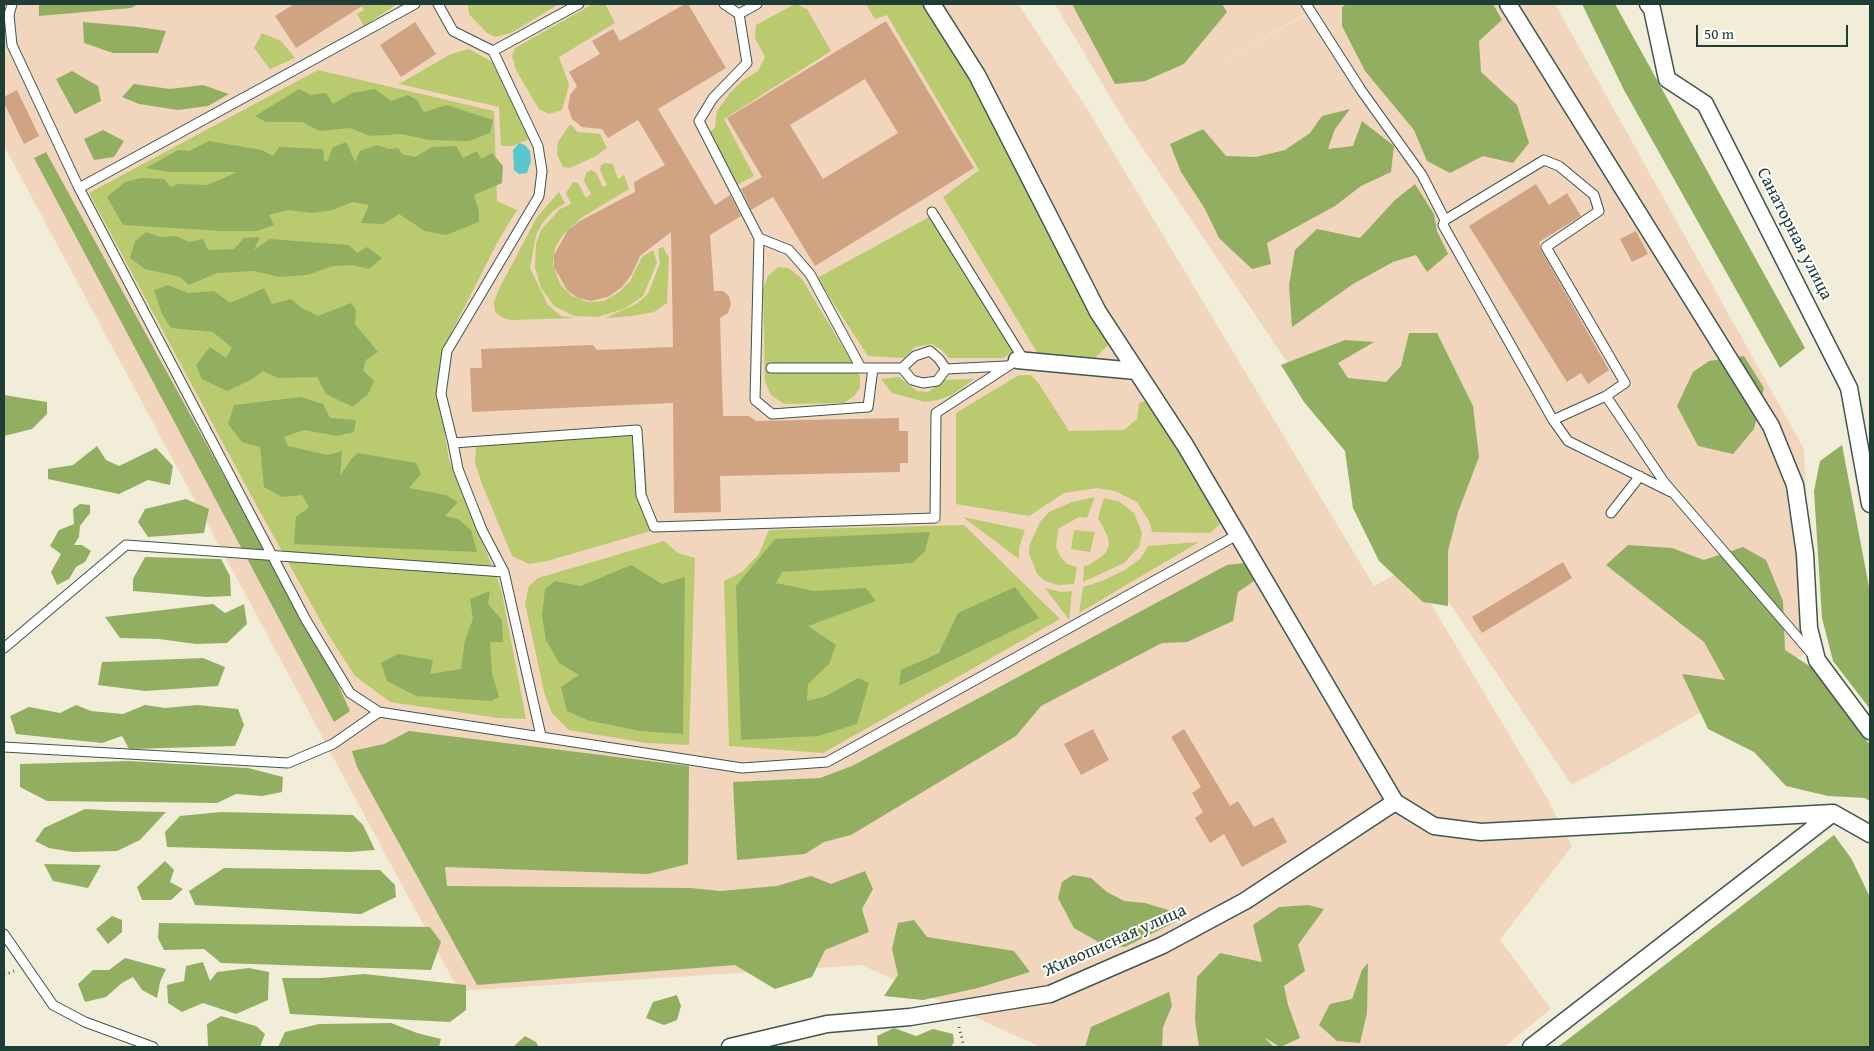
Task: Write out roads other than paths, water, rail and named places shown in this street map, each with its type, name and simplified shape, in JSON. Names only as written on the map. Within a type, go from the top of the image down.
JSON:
[{"type":"street","points":[[932,4],[977,75],[1098,312],[1184,445],[1395,802],[1434,826],[1481,832],[1833,813],[1870,834]]},
{"type":"street","points":[[1508,4],[1771,426],[1795,485],[1805,554],[1809,628],[1817,660],[1870,731]]},
{"type":"street","name":"Санаторная улица","points":[[1648,4],[1652,10],[1667,79],[1705,104],[1849,388],[1870,504]]},
{"type":"street","points":[[1012,363],[1136,372]]},
{"type":"street","name":"Живописная улица","points":[[730,1047],[827,1024],[910,1017],[1050,994],[1163,945],[1245,901],[1395,802]]},
{"type":"street","points":[[1531,1047],[1833,813]]},
{"type":"lane","points":[[12,4],[9,14],[12,45],[79,188],[306,620],[350,693],[379,712],[742,768],[827,762],[1237,535]]},
{"type":"lane","points":[[79,188],[415,4]]},
{"type":"lane","points":[[438,4],[453,31],[493,51],[538,146],[542,171],[539,196],[447,351],[441,394],[458,469],[482,530],[504,572],[541,736]]},
{"type":"lane","points":[[493,51],[579,4]]},
{"type":"lane","points":[[724,4],[739,14],[747,63],[714,98],[699,121],[759,238],[755,400],[772,414],[868,407],[873,368]]},
{"type":"lane","points":[[739,14],[758,4]]},
{"type":"lane","points":[[1307,4],[1361,90],[1422,174],[1445,220]]},
{"type":"lane","points":[[1554,420],[1606,396],[1625,383],[1546,247],[1599,211],[1594,195],[1558,166],[1544,160],[1445,220],[1443,225],[1554,420],[1568,441],[1673,493]]},
{"type":"lane","points":[[453,443],[637,430],[641,495],[654,527],[935,518],[936,413],[1022,357],[932,212]]},
{"type":"lane","points":[[759,238],[789,250],[810,274],[861,368]]},
{"type":"lane","points":[[771,368],[902,368],[915,356],[930,351],[940,359],[946,370]]},
{"type":"lane","points":[[902,368],[912,380],[923,383],[937,381],[946,370],[1012,363]]},
{"type":"lane","points":[[1606,396],[1673,493],[1817,660]]},
{"type":"lane","points":[[1611,513],[1640,476]]},
{"type":"lane","points":[[4,648],[126,546],[504,572]]},
{"type":"lane","points":[[4,747],[288,763],[333,744],[379,712]]},
{"type":"lane","points":[[4,934],[53,1005],[85,1022],[153,1047]]},
{"type":"water","points":[[519,143],[525,145],[530,151],[531,161],[527,173],[519,174],[514,170],[513,150]]}]
